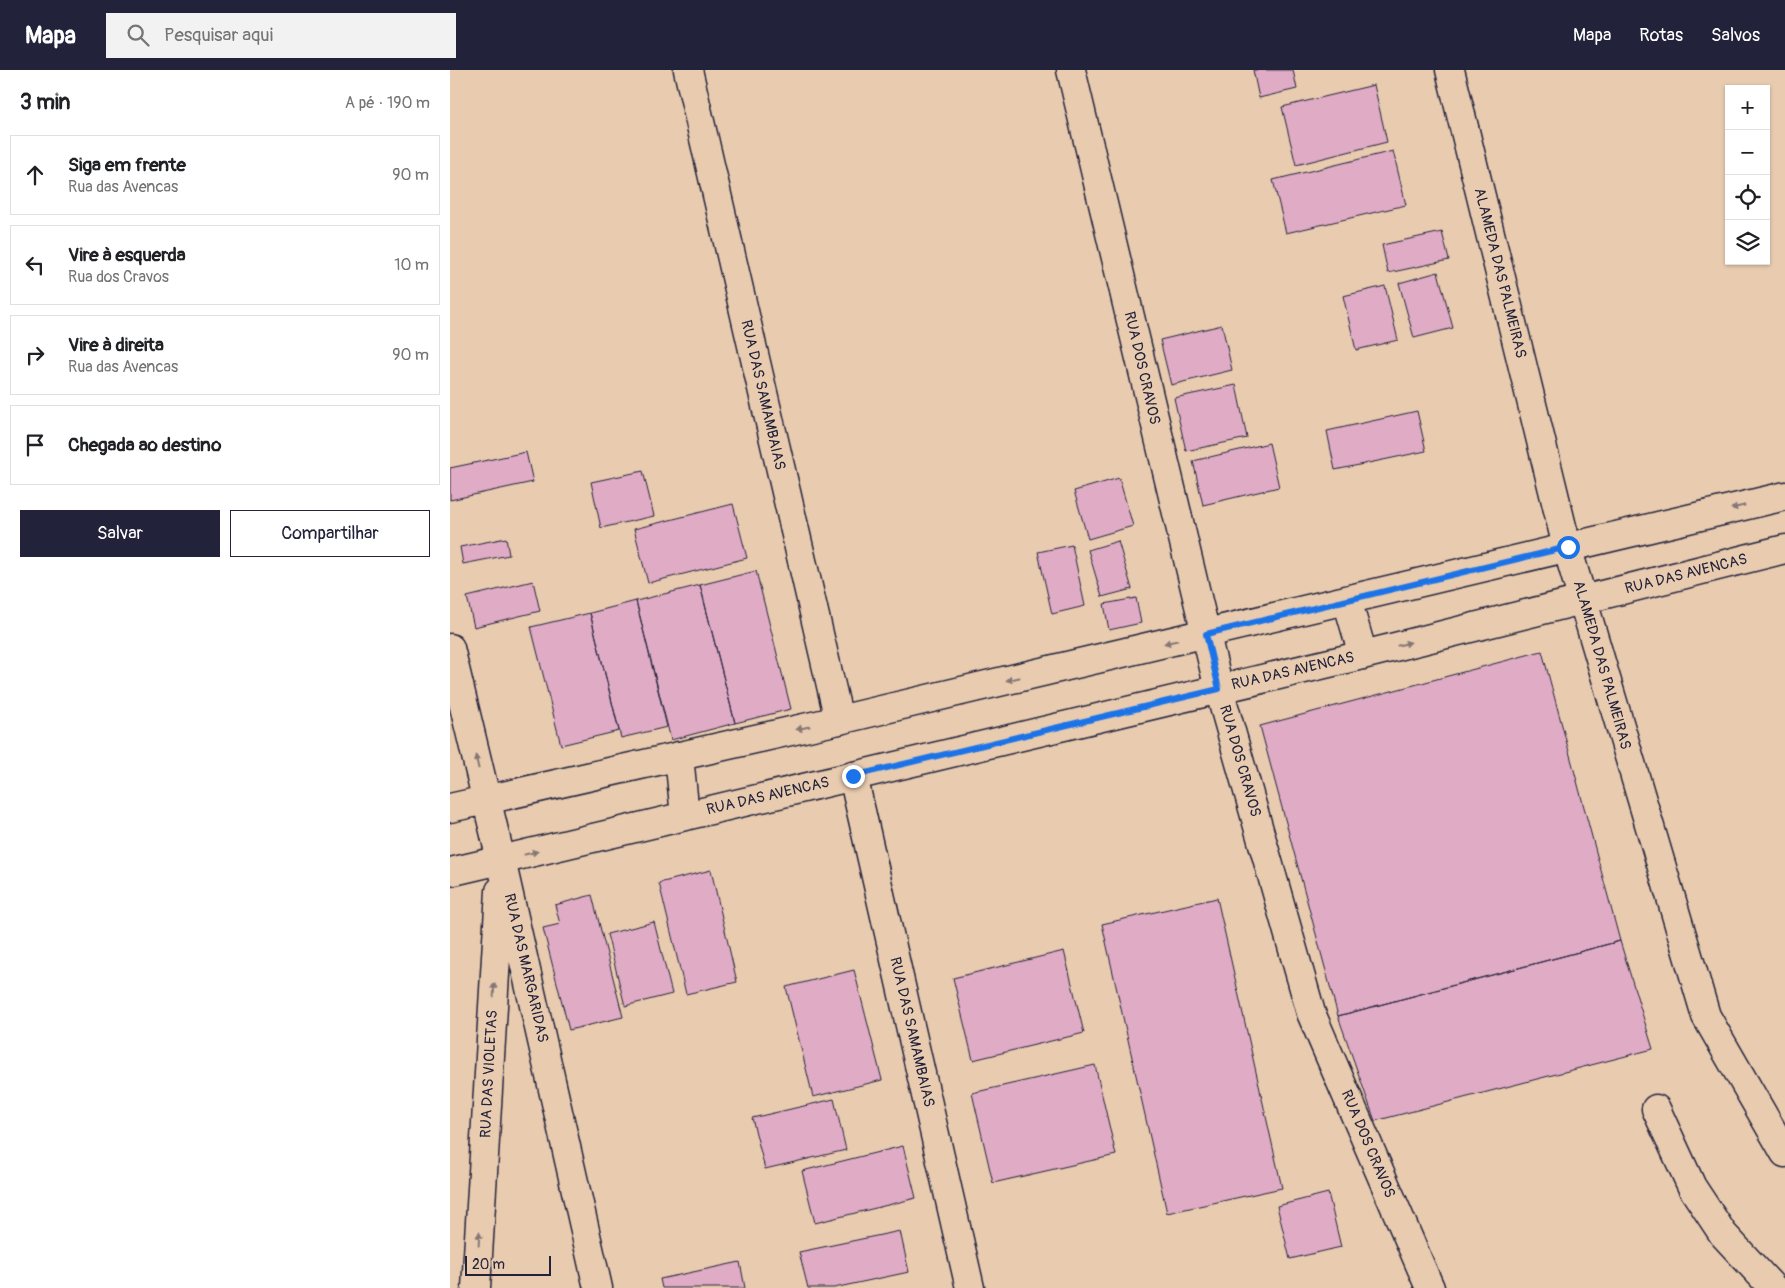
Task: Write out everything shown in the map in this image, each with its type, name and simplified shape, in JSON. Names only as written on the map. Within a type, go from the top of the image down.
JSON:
[{"type":"street","name":"RUA DAS SAMAMBAIAS","points":[[688,70],[839,720]]},
{"type":"street","name":"RUA DOS CRAVOS","points":[[1071,70],[1219,689],[1311,1013],[1430,1288]]},
{"type":"street","name":"ALAMEDA DAS PALMEIRAS","points":[[1450,70],[1568,547],[1706,1016],[1785,1153]]},
{"type":"street","points":[[450,808],[839,720],[1785,496]]},
{"type":"street","name":"RUA DAS AVENCAS","points":[[450,872],[1219,689],[1785,549]]},
{"type":"street","points":[[1347,600],[1363,654]]},
{"type":"street","name":"RUA DAS MARGARIDAS","points":[[450,648],[501,860],[598,1288]]},
{"type":"street","points":[[679,756],[685,816]]},
{"type":"street","name":"RUA DAS SAMAMBAIAS","points":[[853,776],[970,1288]]},
{"type":"street","name":"RUA DAS VIOLETAS","points":[[476,1288],[501,860]]},
{"type":"street","points":[[1656,1109],[1697,1195],[1723,1234],[1773,1288]]},
{"type":"building","points":[[1253,70],[1293,70],[1297,89],[1259,98]]},
{"type":"building","points":[[1374,85],[1387,142],[1296,165],[1282,107]]},
{"type":"building","points":[[1393,151],[1406,205],[1286,233],[1273,180]]},
{"type":"building","points":[[1442,232],[1449,260],[1388,273],[1382,245]]},
{"type":"building","points":[[1438,272],[1453,328],[1414,338],[1399,283]]},
{"type":"building","points":[[1385,286],[1398,340],[1356,350],[1343,296]]},
{"type":"building","points":[[1222,325],[1232,370],[1171,385],[1160,340]]},
{"type":"building","points":[[1236,385],[1247,438],[1186,451],[1174,398]]},
{"type":"building","points":[[1417,411],[1426,451],[1335,470],[1327,431]]},
{"type":"building","points":[[1269,443],[1279,487],[1203,505],[1193,461]]},
{"type":"building","points":[[526,452],[533,482],[450,500],[450,468]]},
{"type":"building","points":[[643,471],[654,516],[601,528],[591,482]]},
{"type":"building","points":[[1119,478],[1133,526],[1088,539],[1074,491]]},
{"type":"building","points":[[733,504],[747,558],[648,583],[634,529]]},
{"type":"building","points":[[506,538],[509,555],[463,564],[460,547]]},
{"type":"building","points":[[1118,541],[1132,589],[1102,597],[1088,550]]},
{"type":"building","points":[[1072,545],[1085,606],[1052,614],[1038,552]]},
{"type":"building","points":[[756,571],[791,709],[735,723],[700,585]]},
{"type":"building","points":[[533,581],[540,611],[474,627],[467,597]]},
{"type":"building","points":[[700,585],[735,723],[671,740],[636,601]]},
{"type":"building","points":[[1136,598],[1141,623],[1109,630],[1104,604]]},
{"type":"building","points":[[636,601],[667,727],[621,738],[590,613]]},
{"type":"building","points":[[590,613],[619,731],[561,745],[531,627]]},
{"type":"building","points":[[1542,651],[1620,941],[1338,1016],[1260,726]]},
{"type":"building","points":[[711,870],[737,982],[686,994],[659,883]]},
{"type":"building","points":[[592,895],[623,1017],[569,1030],[543,928],[560,924],[555,905]]},
{"type":"building","points":[[1217,898],[1282,1188],[1167,1213],[1102,924]]},
{"type":"building","points":[[654,922],[672,994],[625,1006],[607,934]]},
{"type":"building","points":[[1620,941],[1653,1049],[1375,1121],[1338,1016]]},
{"type":"building","points":[[1064,951],[1084,1033],[973,1060],[953,978]]},
{"type":"building","points":[[854,970],[882,1080],[813,1097],[786,987]]},
{"type":"building","points":[[1095,1065],[1116,1155],[993,1183],[972,1093]]},
{"type":"building","points":[[834,1099],[846,1150],[765,1169],[752,1118]]},
{"type":"building","points":[[903,1146],[916,1198],[815,1223],[802,1171]]},
{"type":"building","points":[[1328,1193],[1341,1247],[1290,1259],[1277,1206]]},
{"type":"building","points":[[900,1231],[909,1272],[834,1288],[808,1288],[799,1252]]},
{"type":"building","points":[[740,1262],[745,1288],[662,1288],[660,1279]]},
{"type":"route","points":[[853,776],[1219,689],[1206,634],[1568,547]]}]
